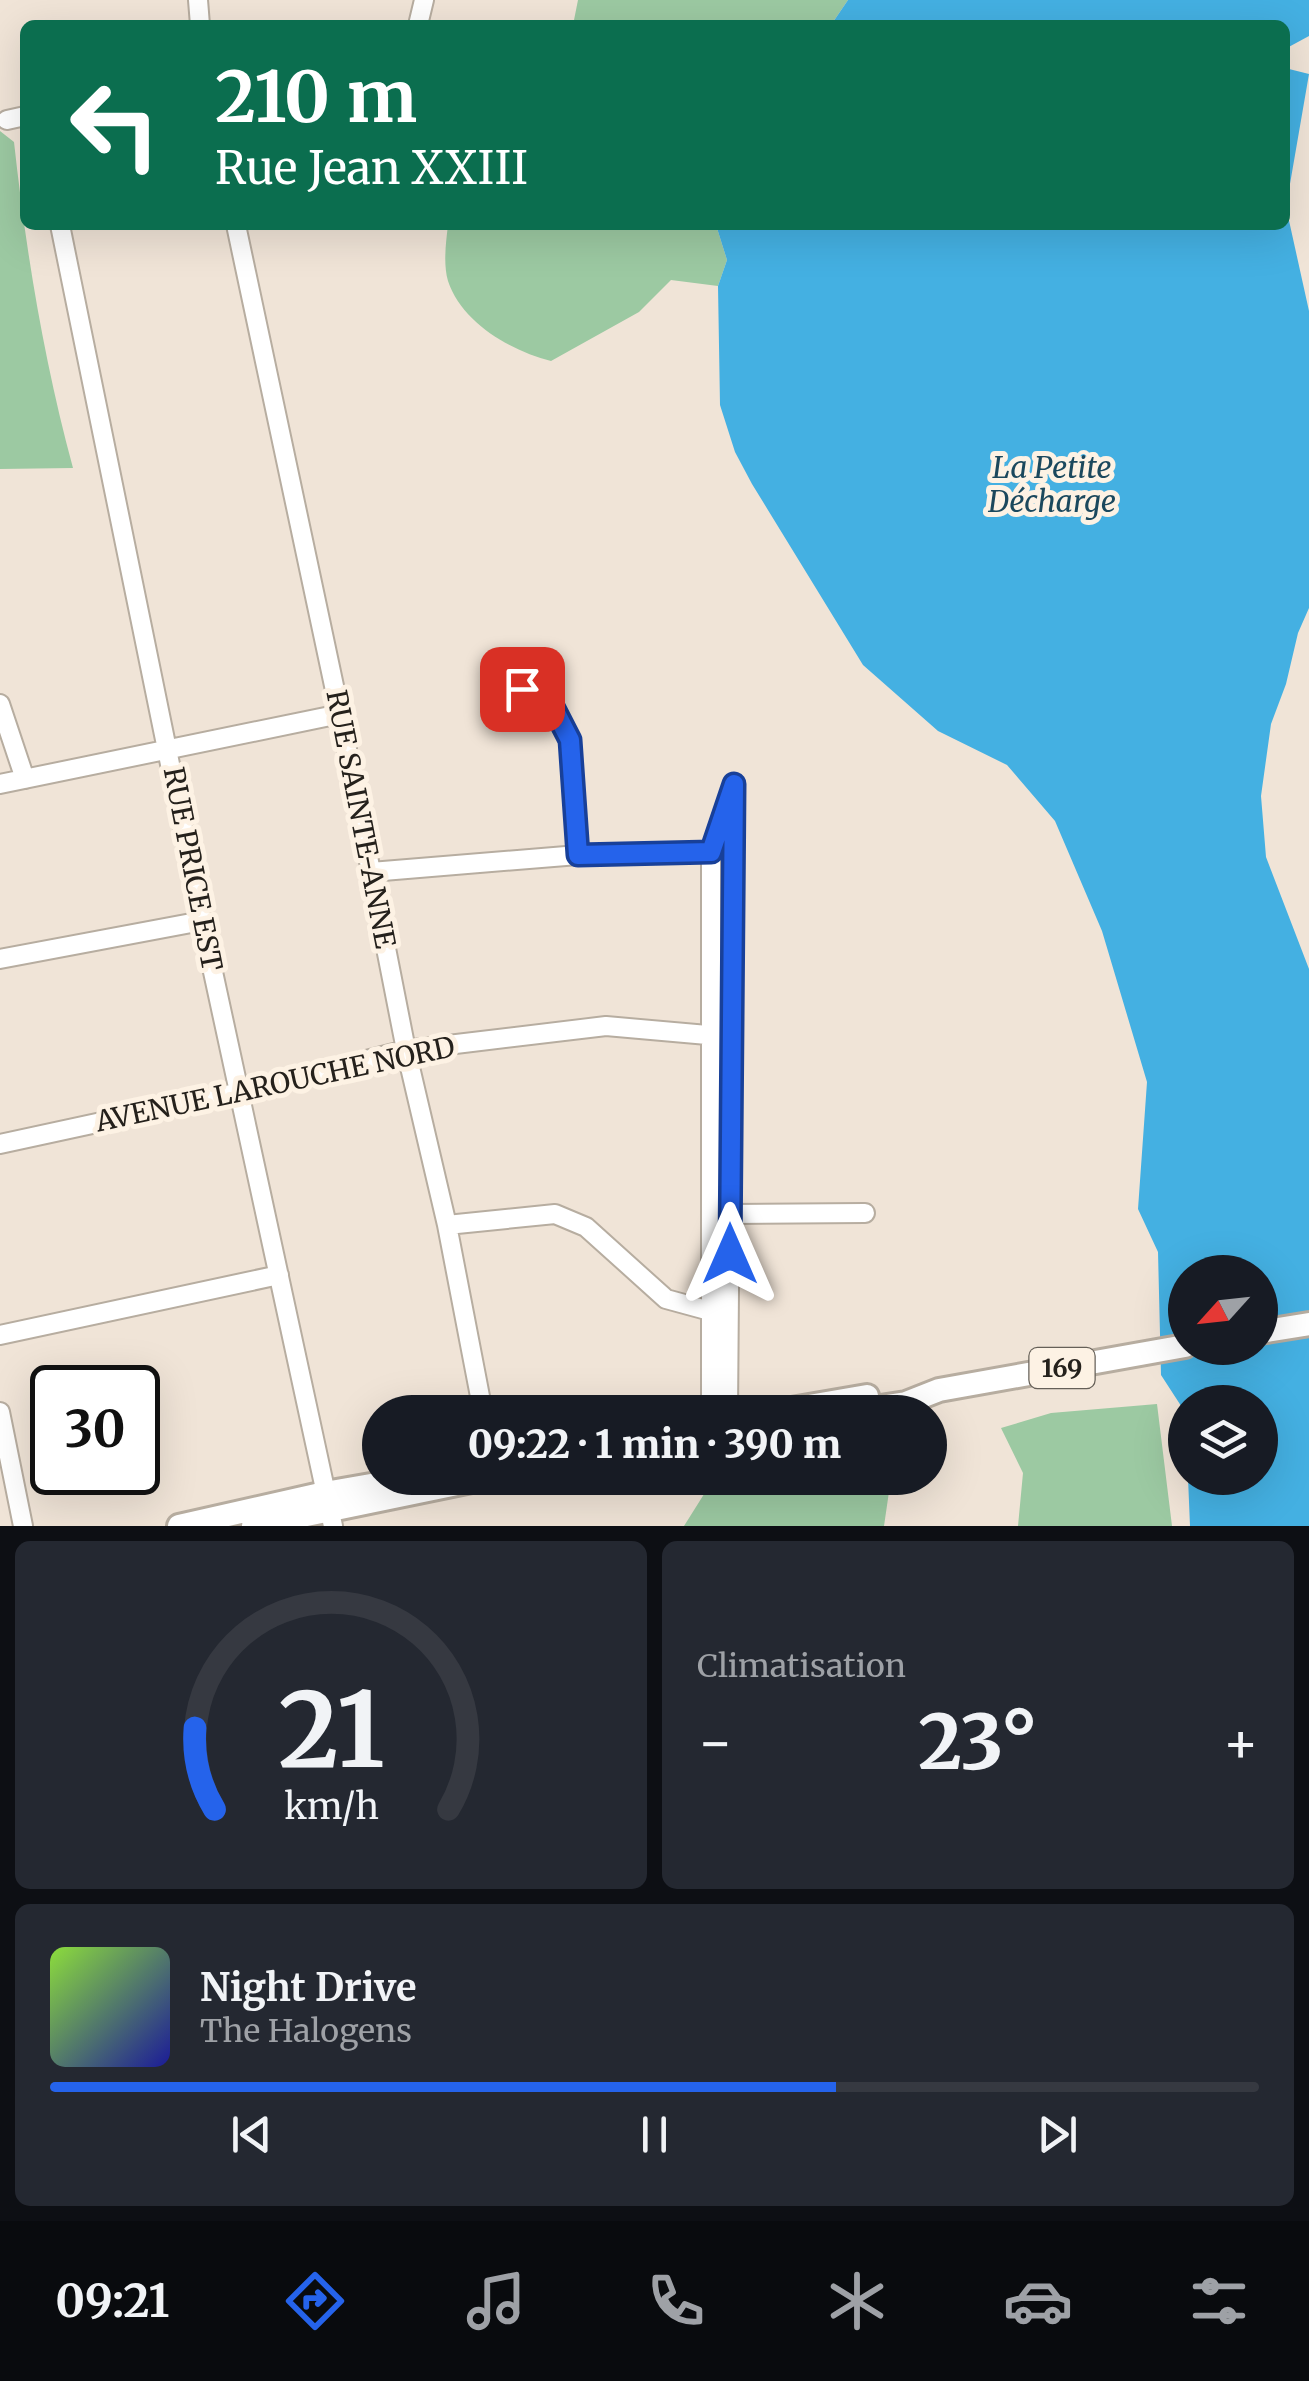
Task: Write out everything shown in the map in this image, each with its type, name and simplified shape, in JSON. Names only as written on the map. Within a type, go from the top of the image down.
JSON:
[{"type":"main road","points":[[1278,1329],[1309,1324]]},
{"type":"main road","name":"169","points":[[927,1395],[1168,1349]]},
{"type":"main road","points":[[875,1395],[922,1387],[939,1390]]},
{"type":"main road","points":[[329,1510],[367,1495]]},
{"type":"main road","points":[[179,1526],[329,1510],[403,1495]]},
{"type":"street","name":"RUE PRICE EST","points":[[61,230],[202,921],[329,1510]]},
{"type":"street","name":"RUE SAINTE-ANNE","points":[[237,230],[480,1395]]},
{"type":"street","points":[[522,689],[551,703],[570,740],[578,855]]},
{"type":"street","points":[[0,704],[24,779]]},
{"type":"street","points":[[0,784],[340,714]]},
{"type":"street","points":[[711,1395],[711,852],[734,784],[728,1395]]},
{"type":"street","points":[[371,872],[578,855],[711,852]]},
{"type":"street","points":[[0,959],[202,921]]},
{"type":"street","name":"AVENUE LAROUCHE NORD","points":[[0,1144],[240,1092],[406,1050],[606,1026],[730,1037]]},
{"type":"street","points":[[730,1214],[866,1213]]},
{"type":"street","points":[[447,1225],[554,1214],[586,1227],[666,1299],[710,1311]]},
{"type":"street","points":[[0,1335],[279,1275]]},
{"type":"street","points":[[0,1412],[23,1526]]},
{"type":"green space","points":[[578,0],[848,0],[834,20],[574,20]]},
{"type":"green space","points":[[0,131],[14,142],[20,230],[25,230],[53,387],[73,468],[0,469]]},
{"type":"green space","points":[[447,230],[718,230],[727,260],[718,286],[671,280],[639,312],[551,361],[505,342],[464,310],[448,281]]},
{"type":"green space","points":[[1157,1404],[1172,1526],[1018,1526],[1023,1473],[1001,1428],[1051,1413]]},
{"type":"green space","points":[[703,1495],[889,1495],[884,1526],[684,1526]]},
{"type":"water","points":[[848,0],[1309,0],[1309,36],[1290,46],[1290,20],[834,20]]},
{"type":"water","name":"La Petite Décharge","points":[[1290,69],[1309,74],[1290,184]]},
{"type":"water","name":"La Petite Décharge","points":[[1290,225],[1309,311],[1309,608],[1271,724],[1261,796],[1266,857],[1309,969],[1309,1526],[1190,1526],[1189,1495],[1278,1495],[1278,1385],[1168,1386],[1161,1375],[1158,1252],[1138,1209],[1147,1082],[1102,931],[1055,821],[1007,765],[938,731],[863,665],[752,484],[735,452],[720,405],[718,286],[727,260],[718,230],[1290,230]]},
{"type":"route","points":[[522,689],[551,703],[570,740],[578,855],[711,852],[734,784],[730,1254]]}]
